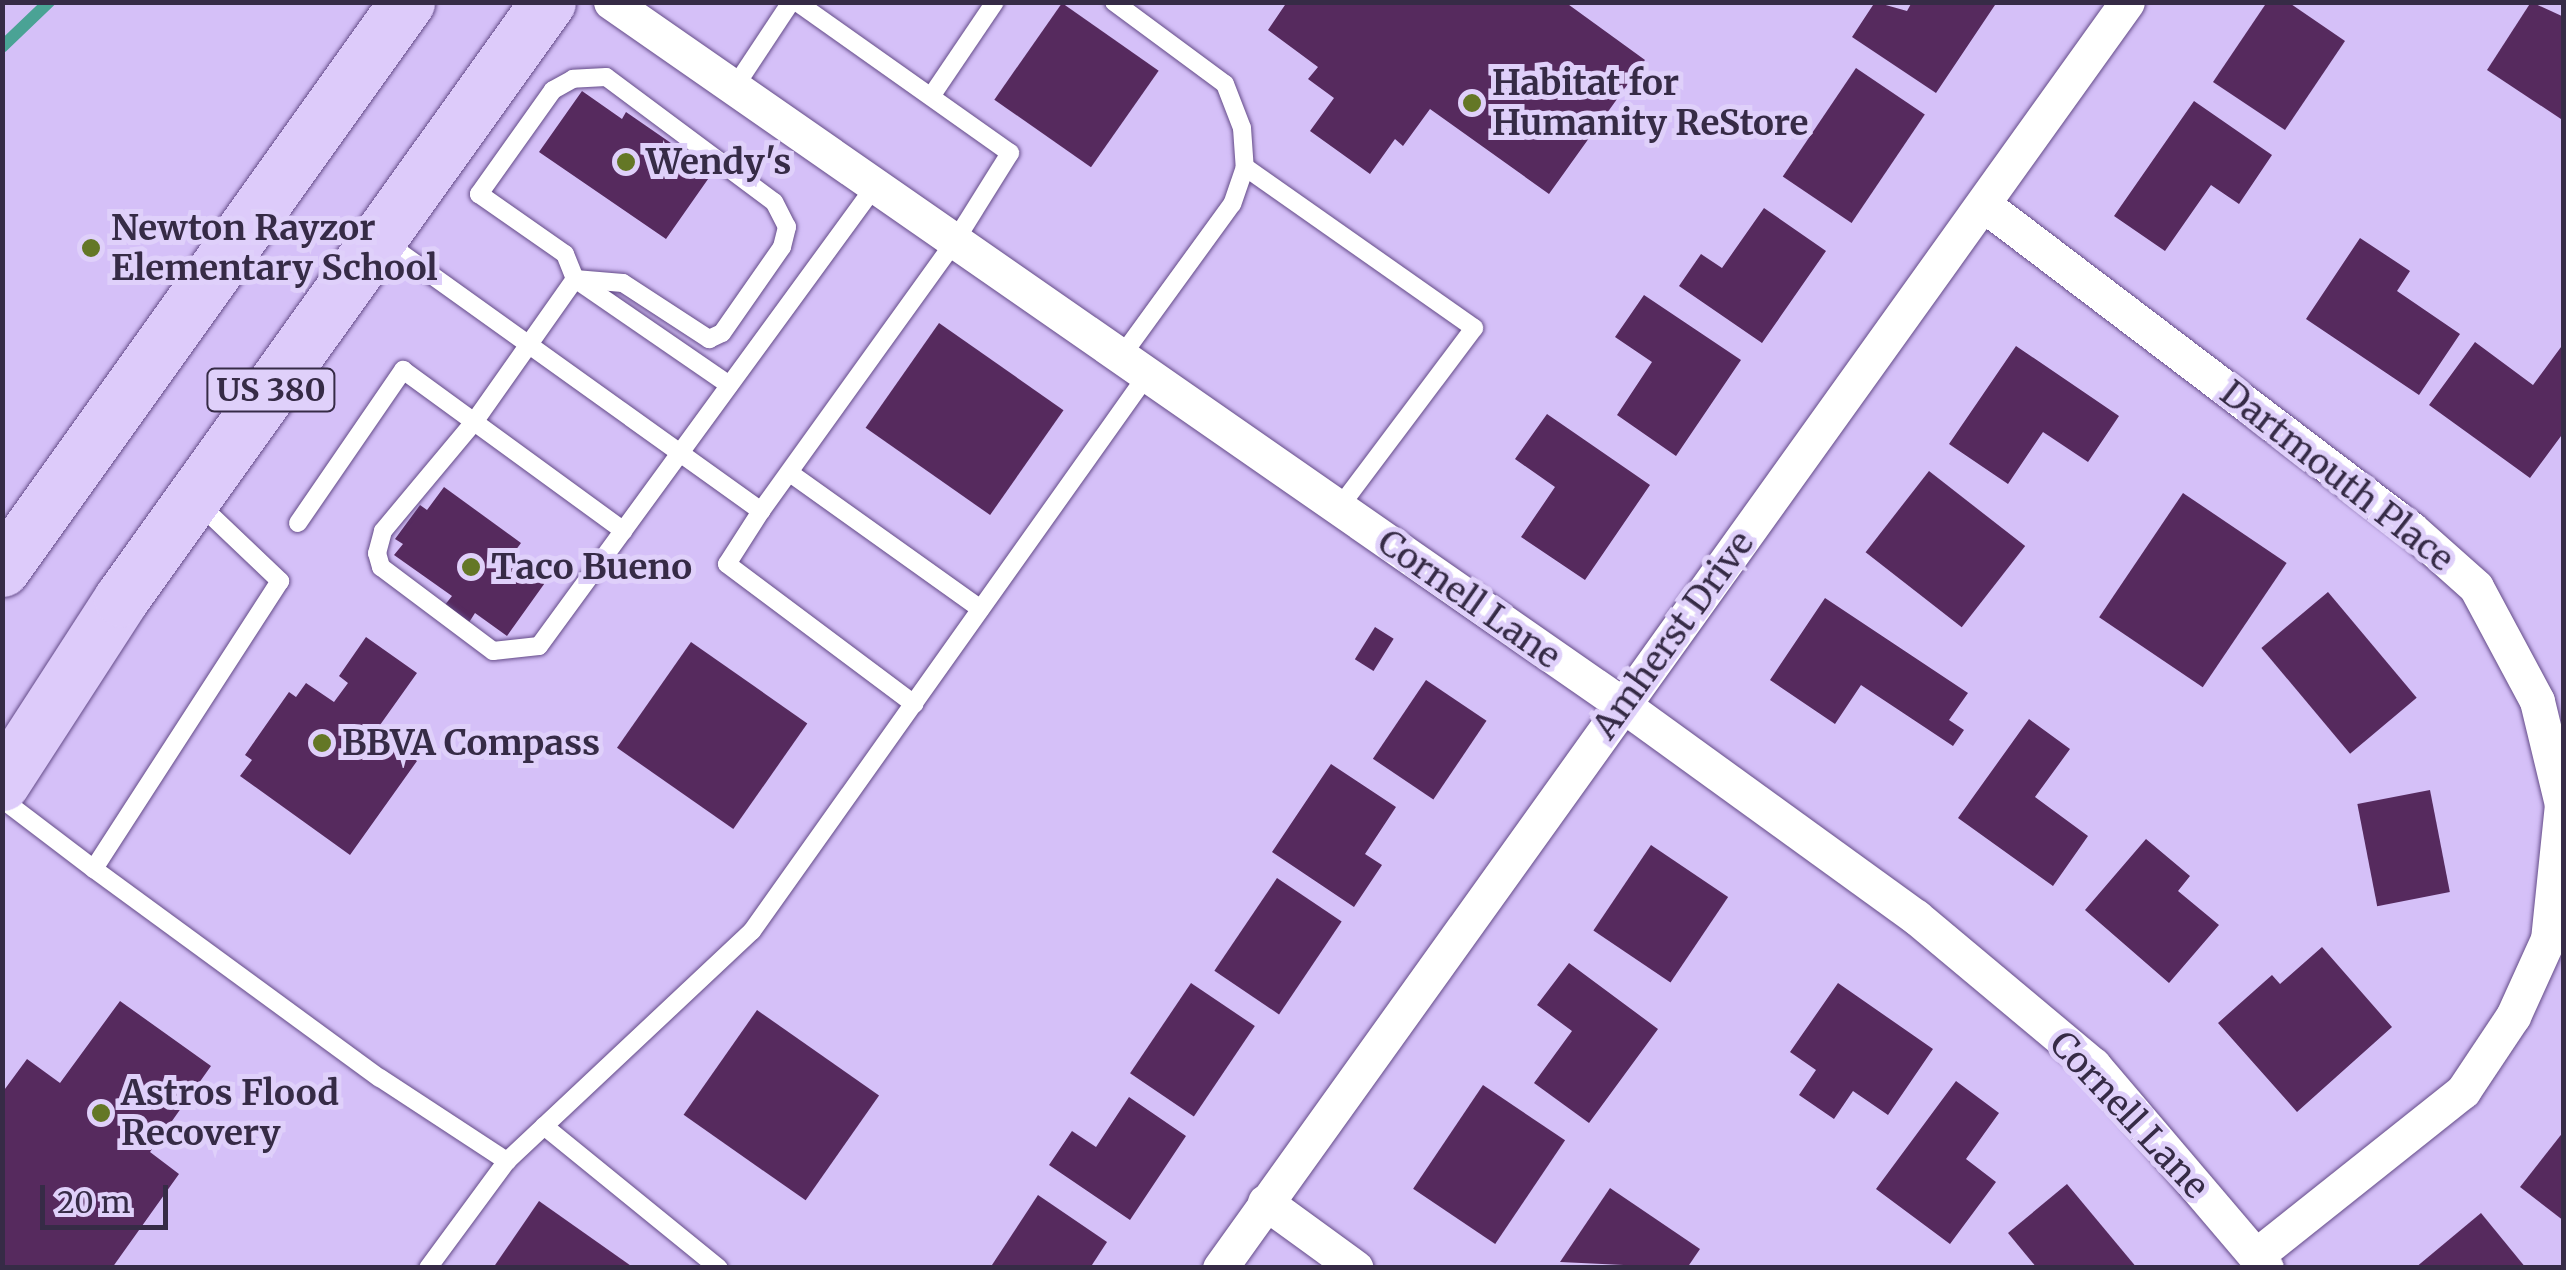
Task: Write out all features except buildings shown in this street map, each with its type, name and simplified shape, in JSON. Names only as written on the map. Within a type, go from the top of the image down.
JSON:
[{"type":"main road","name":"US 380","points":[[2,570],[407,2]]},
{"type":"main road","name":"US 380","points":[[2,783],[193,498],[548,2]]},
{"type":"street","name":"Cornell Lane","points":[[611,2],[1622,705],[1916,917],[2093,1066],[2262,1262]]},
{"type":"street","name":"Amherst Drive","points":[[1220,1268],[2128,2]]},
{"type":"street","name":"Dartmouth Place","points":[[1983,204],[2411,529],[2476,587],[2537,700],[2562,804],[2548,939],[2513,1016],[2463,1091],[2262,1262]]},
{"type":"street","points":[[1266,1202],[1356,1268]]},
{"type":"lane","points":[[734,88],[794,2],[1010,153],[955,241],[727,564],[914,704]]},
{"type":"lane","points":[[932,95],[995,2]]},
{"type":"lane","points":[[428,1268],[507,1161],[752,930],[981,608],[1232,204],[1245,167],[1242,128],[1225,84],[1114,2]]},
{"type":"lane","points":[[575,279],[623,283],[709,339],[722,333],[782,247],[787,227],[774,202],[606,78],[573,79],[553,90],[479,194],[565,254],[575,279],[729,385]]},
{"type":"lane","points":[[1245,167],[1474,328],[1339,508]]},
{"type":"lane","points":[[575,279],[474,422],[451,442],[383,531],[377,553],[381,567],[493,651],[539,646],[875,186]]},
{"type":"lane","points":[[379,238],[761,511]]},
{"type":"lane","points":[[298,523],[403,370],[624,531]]},
{"type":"lane","points":[[790,472],[981,608]]},
{"type":"lane","points":[[94,869],[280,582],[193,498]]},
{"type":"lane","points":[[2,799],[380,1078],[507,1161]]},
{"type":"lane","points":[[544,1126],[720,1268]]},
{"type":"waterway","points":[[2,47],[49,2]]},
{"type":"place","name":"Habitat for Humanity ReStore","points":[[1472,103]]},
{"type":"place","name":"Wendy's","points":[[626,162]]},
{"type":"place","name":"Newton Rayzor Elementary School","points":[[91,248]]},
{"type":"place","name":"Taco Bueno","points":[[471,567]]},
{"type":"place","name":"BBVA Compass","points":[[322,743]]},
{"type":"place","name":"Astros Flood Recovery","points":[[101,1113]]}]
